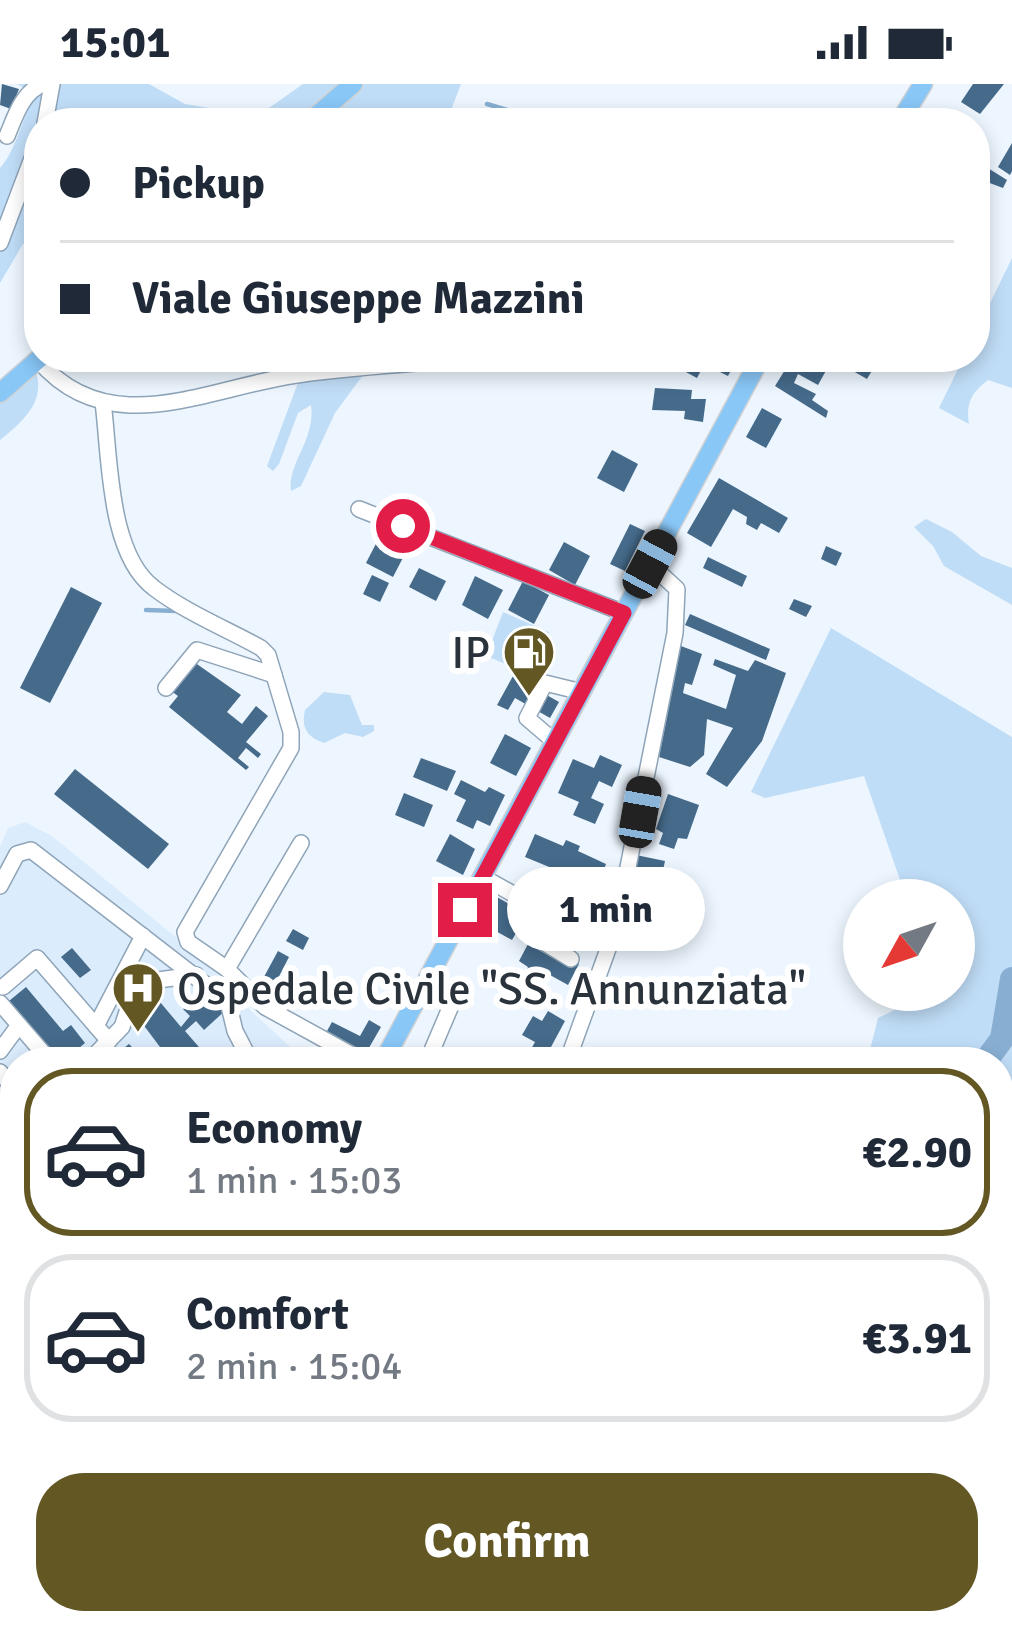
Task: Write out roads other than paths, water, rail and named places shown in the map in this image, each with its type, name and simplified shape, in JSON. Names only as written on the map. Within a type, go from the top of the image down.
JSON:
[{"type":"main road","points":[[325,108],[353,84]]},
{"type":"main road","points":[[391,1047],[753,372]]},
{"type":"street","points":[[7,136],[33,89],[47,87]]},
{"type":"street","points":[[0,243],[24,180]]},
{"type":"street","points":[[50,372],[103,402],[169,406],[268,379],[339,372]]},
{"type":"street","points":[[103,402],[118,516],[132,564],[153,588],[268,655],[291,733],[291,748],[185,932],[188,942],[227,969],[266,1006],[338,1047]]},
{"type":"street","points":[[359,509],[624,613]]},
{"type":"street","points":[[572,1047],[616,927],[675,633],[677,589],[650,564]]},
{"type":"street","points":[[166,688],[197,650],[274,675]]},
{"type":"street","points":[[555,742],[527,718],[544,683],[582,692]]},
{"type":"street","points":[[227,969],[301,843]]},
{"type":"street","points":[[0,886],[17,854],[31,850],[228,1001],[243,1047]]},
{"type":"street","points":[[483,877],[551,916],[540,940],[572,958]]},
{"type":"street","points":[[96,1026],[143,937]]},
{"type":"street","points":[[38,1047],[2,995],[38,958],[109,1041]]},
{"type":"street","points":[[103,1047],[122,1027],[134,988],[143,982],[196,975]]},
{"type":"street","points":[[429,977],[456,994],[433,1047]]},
{"type":"street","points":[[3,1047],[19,1025]]},
{"type":"waterway","points":[[487,104],[500,108]]},
{"type":"waterway","points":[[146,610],[177,611]]},
{"type":"waterway","points":[[996,1047],[1002,1039],[1012,979]]},
{"type":"place","name":"IP","points":[[529,698]]},
{"type":"place","name":"Ospedale Civile \"SS. Annunziata\"","points":[[138,1034]]}]
